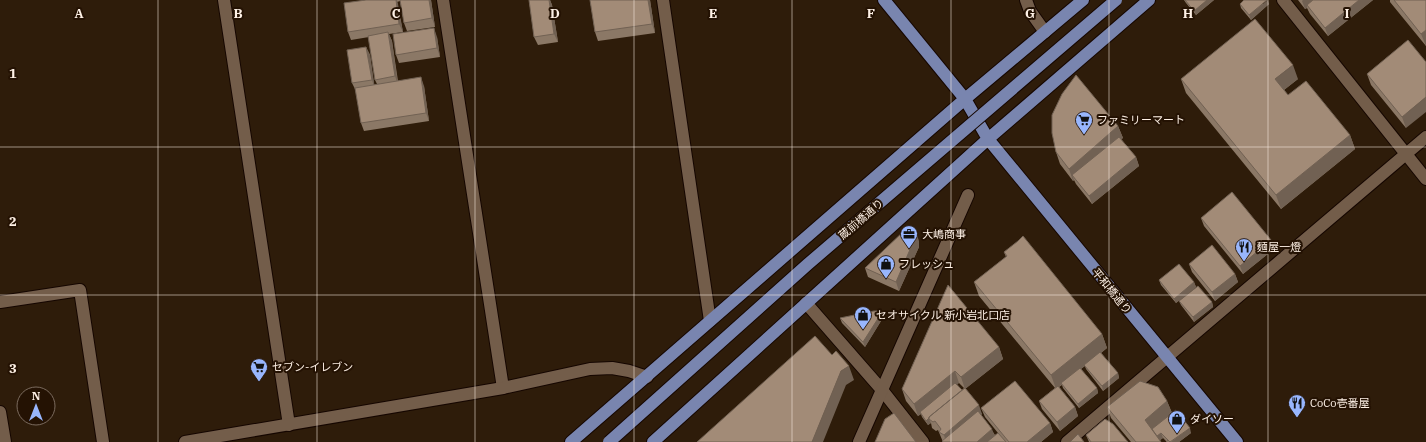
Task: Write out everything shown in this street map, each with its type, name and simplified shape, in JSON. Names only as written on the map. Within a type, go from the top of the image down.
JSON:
[{"type":"main road","points":[[884,0],[965,99]]},
{"type":"main road","points":[[572,442],[965,99],[1083,0]]},
{"type":"main road","name":"蔵前橋通り","points":[[610,442],[808,264],[1116,0]]},
{"type":"main road","points":[[653,442],[988,139],[1149,0]]},
{"type":"main road","name":"平和橋通り","points":[[965,99],[988,139],[1237,442]]},
{"type":"street","points":[[224,0],[289,425]]},
{"type":"street","points":[[443,0],[503,388]]},
{"type":"street","points":[[663,0],[710,321]]},
{"type":"street","points":[[1026,0],[1030,11],[1046,32]]},
{"type":"street","points":[[1283,0],[1426,179]]},
{"type":"street","points":[[1067,442],[1426,137]]},
{"type":"street","points":[[859,442],[968,195]]},
{"type":"street","points":[[0,302],[80,290],[102,442]]},
{"type":"street","points":[[806,303],[882,390],[922,442]]},
{"type":"street","points":[[185,442],[503,388],[590,369],[612,368],[630,371],[647,377]]},
{"type":"street","points":[[0,412],[5,442]]},
{"type":"building","points":[[366,0],[396,0],[399,24],[348,32],[344,3]]},
{"type":"building","points":[[400,0],[429,0],[432,18],[404,23]]},
{"type":"building","points":[[529,0],[549,0],[554,34],[534,37]]},
{"type":"building","points":[[590,0],[648,0],[652,24],[595,32]]},
{"type":"building","points":[[1185,0],[1207,0],[1194,11]]},
{"type":"building","points":[[1244,0],[1267,0],[1249,15],[1240,4]]},
{"type":"building","points":[[1313,0],[1359,0],[1325,28],[1307,5]]},
{"type":"building","points":[[1394,0],[1426,0],[1426,30],[1421,34]]},
{"type":"building","points":[[1255,19],[1293,65],[1275,79],[1288,95],[1306,81],[1350,135],[1276,195],[1181,79]]},
{"type":"building","points":[[434,28],[437,48],[396,55],[393,34]]},
{"type":"building","points":[[388,32],[395,76],[375,80],[368,36]]},
{"type":"building","points":[[1408,40],[1426,62],[1426,97],[1402,117],[1367,74]]},
{"type":"building","points":[[366,47],[372,80],[352,83],[347,50]]},
{"type":"building","points":[[1076,75],[1118,126],[1069,169],[1056,152],[1052,133],[1052,115],[1062,94]]},
{"type":"building","points":[[421,77],[426,113],[361,123],[355,88]]},
{"type":"building","points":[[1119,137],[1136,157],[1089,196],[1072,175]]},
{"type":"building","points":[[1232,192],[1271,240],[1240,266],[1201,218]]},
{"type":"building","points":[[905,230],[916,232],[915,238],[896,282],[865,268]]},
{"type":"building","points":[[1023,236],[1102,334],[1051,375],[974,282],[1007,256],[1004,252]]},
{"type":"building","points":[[1212,245],[1235,274],[1212,292],[1189,264]]},
{"type":"building","points":[[1179,264],[1194,282],[1174,299],[1159,280]]},
{"type":"building","points":[[948,285],[999,347],[961,377],[955,371],[914,404],[902,389]]},
{"type":"building","points":[[1198,286],[1212,302],[1193,317],[1179,301]]},
{"type":"building","points":[[878,311],[880,313],[879,317],[863,342],[840,318]]},
{"type":"building","points":[[815,336],[832,355],[836,351],[849,366],[841,371],[812,442],[697,442]]},
{"type":"building","points":[[1100,352],[1118,373],[1102,386],[1084,365]]},
{"type":"building","points":[[1080,368],[1097,388],[1078,404],[1061,383]]},
{"type":"building","points":[[1015,381],[1050,423],[1027,442],[1009,442],[981,408]]},
{"type":"building","points":[[1140,381],[1158,387],[1167,401],[1145,420],[1161,442],[1136,442],[1107,407]]},
{"type":"building","points":[[955,383],[962,390],[926,421],[920,412]]},
{"type":"building","points":[[1058,386],[1075,407],[1057,422],[1039,401]]},
{"type":"building","points":[[965,388],[979,405],[944,435],[939,432],[941,429],[935,421],[933,422],[929,419],[929,417]]},
{"type":"building","points":[[1176,410],[1190,428],[1170,442],[1161,433],[1157,436],[1152,429]]},
{"type":"building","points":[[978,411],[992,429],[977,442],[942,441]]},
{"type":"building","points":[[894,413],[916,442],[875,442],[885,419]]},
{"type":"building","points":[[1105,419],[1113,424],[1128,442],[1091,442],[1086,435]]},
{"type":"building","points":[[998,433],[1006,442],[987,442]]},
{"type":"building","points":[[1078,434],[1084,442],[1070,442]]},
{"type":"place","name":"ファミリーマート","points":[[1084,135]]},
{"type":"place","name":"大嶋商事","points":[[909,249]]},
{"type":"place","name":"麵屋一燈","points":[[1244,262]]},
{"type":"place","name":"フレッシュ","points":[[886,279]]},
{"type":"place","name":"セオサイクル 新小岩北口店","points":[[863,330]]},
{"type":"place","name":"セブン-イレブン","points":[[259,382]]},
{"type":"place","name":"CoCo壱番屋","points":[[1297,418]]},
{"type":"place","name":"ダイソー","points":[[1177,434]]}]
